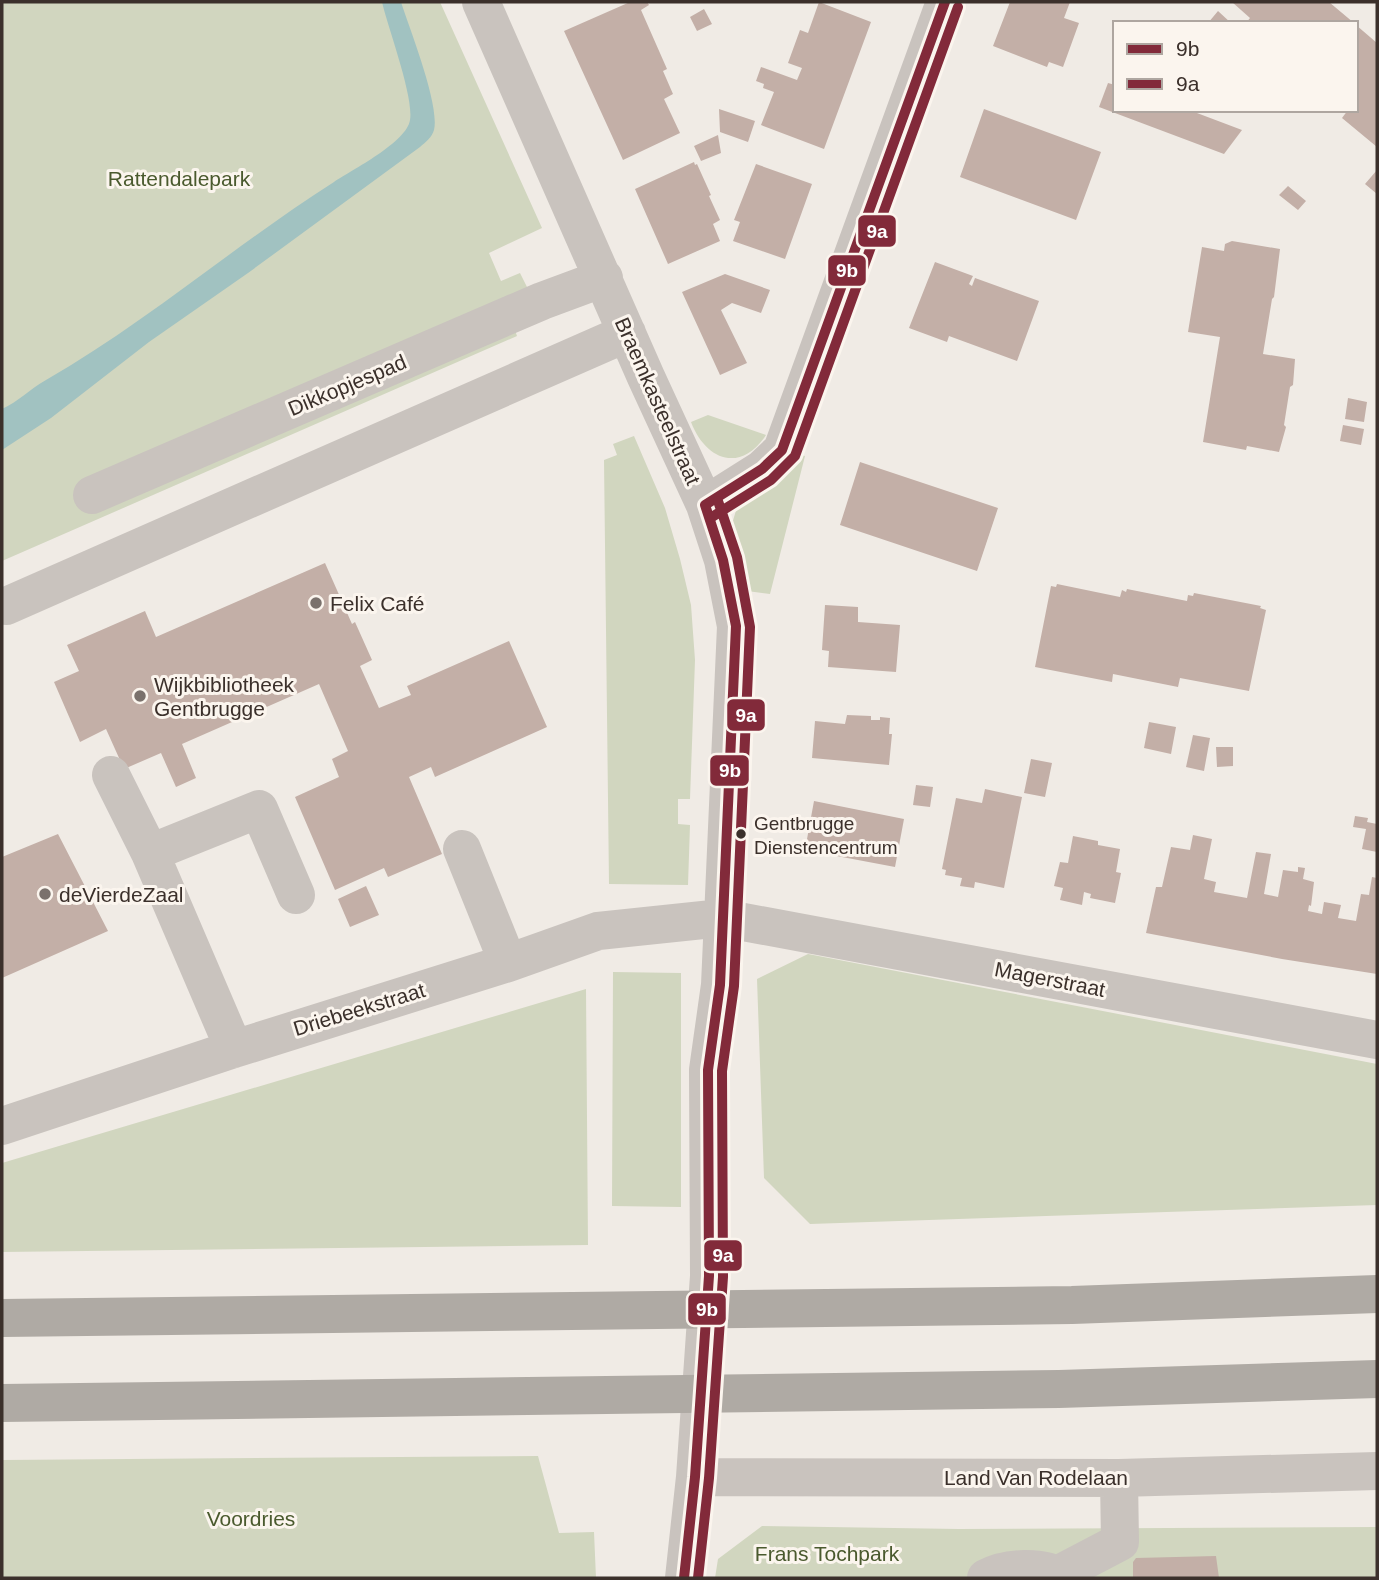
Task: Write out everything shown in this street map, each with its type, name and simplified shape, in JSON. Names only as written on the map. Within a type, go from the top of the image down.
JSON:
[{"type":"highway","points":[[2,1318],[1072,1305],[1377,1294]]},
{"type":"highway","points":[[2,1403],[1059,1389],[1377,1378]]},
{"type":"street","name":"Braemkasteelstraat","points":[[481,2],[705,505],[723,560],[736,626],[720,985],[708,1070],[709,1276],[695,1477],[684,1578]]},
{"type":"street","points":[[705,505],[762,469],[782,450],[945,2]]},
{"type":"street","name":"Dikkopjespad","points":[[92,495],[542,300],[604,278]]},
{"type":"street","points":[[6,606],[627,333]]},
{"type":"street","points":[[111,775],[150,853],[234,1049]]},
{"type":"street","points":[[150,853],[259,808],[296,895]]},
{"type":"street","points":[[462,849],[508,962]]},
{"type":"street","name":"Driebeekstraat","points":[[2,1126],[598,931],[722,918]]},
{"type":"street","name":"Magerstraat","points":[[722,918],[1377,1040]]},
{"type":"street","name":"Land Van Rodelaan","points":[[695,1477],[1118,1478],[1377,1471]]},
{"type":"street","points":[[986,1578],[1023,1569],[1059,1576],[1120,1542],[1118,1478]]},
{"type":"green space","name":"Rattendalepark","points":[[2,2],[440,2],[542,228],[489,253],[501,281],[520,273],[530,293],[507,308],[517,336],[2,561]]},
{"type":"green space","points":[[708,415],[766,435],[746,454],[735,458],[725,457],[706,446],[691,422]]},
{"type":"green space","points":[[634,436],[665,508],[691,605],[695,660],[690,799],[678,799],[678,824],[690,825],[688,885],[609,884],[604,460],[617,455],[613,444]]},
{"type":"green space","points":[[796,453],[805,456],[770,594],[747,591],[731,527],[738,504]]},
{"type":"green space","points":[[808,954],[1377,1064],[1377,1205],[810,1224],[764,1178],[757,979]]},
{"type":"green space","points":[[613,972],[681,973],[681,1207],[612,1206]]},
{"type":"green space","points":[[586,989],[588,1245],[2,1252],[2,1163]]},
{"type":"green space","name":"Voordries","points":[[538,1456],[559,1533],[594,1532],[596,1578],[2,1578],[2,1460]]},
{"type":"green space","name":"Frans Tochpark","points":[[762,1526],[959,1529],[1377,1527],[1377,1578],[715,1578],[718,1559]]},
{"type":"water","points":[[382,2],[401,2],[433,103],[435,118],[432,135],[420,147],[248,273],[149,342],[51,418],[2,450],[2,409],[120,333],[297,206],[378,155],[407,128],[410,120],[408,96]]},
{"type":"building","points":[[630,2],[647,2],[649,5],[641,10],[667,69],[663,71],[673,94],[664,99],[680,133],[623,160],[564,31]]},
{"type":"building","points":[[819,2],[871,22],[824,149],[761,125],[774,92],[763,88],[764,84],[756,81],[761,67],[797,80],[802,68],[788,63],[800,30],[808,33]]},
{"type":"building","points":[[1010,2],[1070,2],[1064,18],[1079,23],[1063,67],[1049,62],[1047,67],[993,46]]},
{"type":"building","points":[[1232,2],[1329,2],[1352,21],[1248,21],[1250,18]]},
{"type":"building","points":[[704,9],[712,24],[697,31],[690,17]]},
{"type":"building","points":[[1218,11],[1229,21],[1210,21]]},
{"type":"building","points":[[1358,27],[1377,43],[1377,147],[1342,118],[1346,112],[1358,112]]},
{"type":"building","points":[[1108,83],[1113,84],[1113,112],[1194,112],[1242,130],[1224,154],[1099,107]]},
{"type":"building","points":[[719,109],[755,121],[748,142],[720,132]]},
{"type":"building","points":[[984,109],[1101,152],[1076,220],[960,177]]},
{"type":"building","points":[[718,135],[721,153],[701,161],[694,146]]},
{"type":"building","points":[[694,162],[720,220],[713,224],[720,241],[668,264],[635,189]]},
{"type":"building","points":[[756,164],[812,184],[785,259],[733,241],[740,222],[734,220]]},
{"type":"building","points":[[1377,170],[1377,194],[1365,184]]},
{"type":"building","points":[[1288,186],[1306,201],[1298,210],[1279,195]]},
{"type":"building","points":[[1232,241],[1280,249],[1263,354],[1295,359],[1293,385],[1290,387],[1284,425],[1286,427],[1279,452],[1247,446],[1246,450],[1203,442],[1220,337],[1188,332],[1202,247],[1224,251],[1225,244]]},
{"type":"building","points":[[935,262],[973,276],[969,284],[972,286],[975,278],[1039,301],[1017,361],[949,336],[947,342],[909,328]]},
{"type":"building","points":[[725,274],[770,290],[761,313],[732,303],[721,310],[747,363],[720,375],[682,292]]},
{"type":"building","points":[[1348,398],[1367,402],[1364,422],[1345,419]]},
{"type":"building","points":[[1343,425],[1364,429],[1361,445],[1340,441]]},
{"type":"building","points":[[860,462],[998,508],[977,571],[840,525]]},
{"type":"building","points":[[325,563],[352,624],[355,622],[372,660],[360,666],[379,708],[411,695],[407,686],[509,641],[547,727],[435,777],[431,767],[409,777],[442,854],[388,877],[384,868],[335,890],[295,797],[339,777],[332,759],[348,751],[319,684],[182,744],[196,778],[176,787],[161,753],[124,769],[106,729],[80,742],[54,682],[79,671],[67,645],[145,611],[156,637]]},
{"type":"building","points":[[1057,584],[1120,597],[1122,590],[1126,592],[1127,589],[1187,601],[1188,595],[1193,596],[1194,593],[1261,606],[1260,608],[1266,610],[1249,691],[1180,678],[1178,687],[1113,674],[1112,682],[1035,667],[1051,586],[1056,587]]},
{"type":"building","points":[[825,605],[858,607],[858,622],[900,625],[896,672],[828,667],[829,651],[822,650]]},
{"type":"building","points":[[847,715],[871,716],[871,720],[890,718],[889,734],[892,734],[889,765],[812,758],[815,721],[845,724]]},
{"type":"building","points":[[1149,722],[1176,727],[1171,754],[1144,748]]},
{"type":"building","points":[[1193,735],[1210,738],[1204,771],[1186,767]]},
{"type":"building","points":[[1216,747],[1233,747],[1233,766],[1217,767]]},
{"type":"building","points":[[1031,759],[1052,763],[1045,797],[1024,793]]},
{"type":"building","points":[[916,785],[933,787],[930,807],[913,805]]},
{"type":"building","points":[[985,789],[1022,797],[1004,888],[975,882],[974,888],[960,886],[962,878],[945,875],[946,870],[942,869],[956,798],[982,803]]},
{"type":"building","points":[[814,801],[904,819],[895,867],[805,850]]},
{"type":"building","points":[[1355,816],[1368,818],[1367,822],[1377,824],[1377,852],[1362,849],[1366,829],[1353,827]]},
{"type":"building","name":"deVierdeZaal","points":[[58,834],[108,931],[2,978],[2,857]]},
{"type":"building","points":[[1193,835],[1212,839],[1204,879],[1216,882],[1214,892],[1247,898],[1256,852],[1271,854],[1264,894],[1278,897],[1283,870],[1298,872],[1298,867],[1305,868],[1303,879],[1314,882],[1308,911],[1322,914],[1324,902],[1341,905],[1338,918],[1356,921],[1361,894],[1369,895],[1372,877],[1377,878],[1377,974],[1146,933],[1156,887],[1162,887],[1171,847],[1190,850]]},
{"type":"building","points":[[1073,836],[1120,849],[1116,872],[1121,873],[1115,903],[1090,898],[1091,894],[1084,892],[1082,905],[1060,900],[1063,888],[1054,886],[1060,862],[1068,863]]},
{"type":"building","points":[[366,886],[379,915],[350,927],[338,899]]},
{"type":"building","points":[[1216,1556],[1219,1578],[1133,1578],[1133,1562],[1136,1558]]},
{"type":"transit line","name":"9b","points":[[705,505],[762,469],[782,450],[945,2]]},
{"type":"transit line","name":"9a","points":[[712,517],[771,480],[795,456],[958,7]]},
{"type":"transit line","name":"9a","points":[[698,1578],[709,1478],[723,1277],[722,1071],[734,986],[750,627],[737,557],[718,501]]},
{"type":"transit line","name":"9b","points":[[684,1578],[695,1477],[709,1276],[708,1070],[720,985],[736,626],[723,560],[705,505]]},
{"type":"place","name":"Felix Café","points":[[316,603]]},
{"type":"place","name":"Wijkbibliotheek Gentbrugge","points":[[140,696]]},
{"type":"place","name":"Gentbrugge Dienstencentrum","points":[[741,834]]},
{"type":"place","name":"deVierdeZaal","points":[[45,894]]}]
